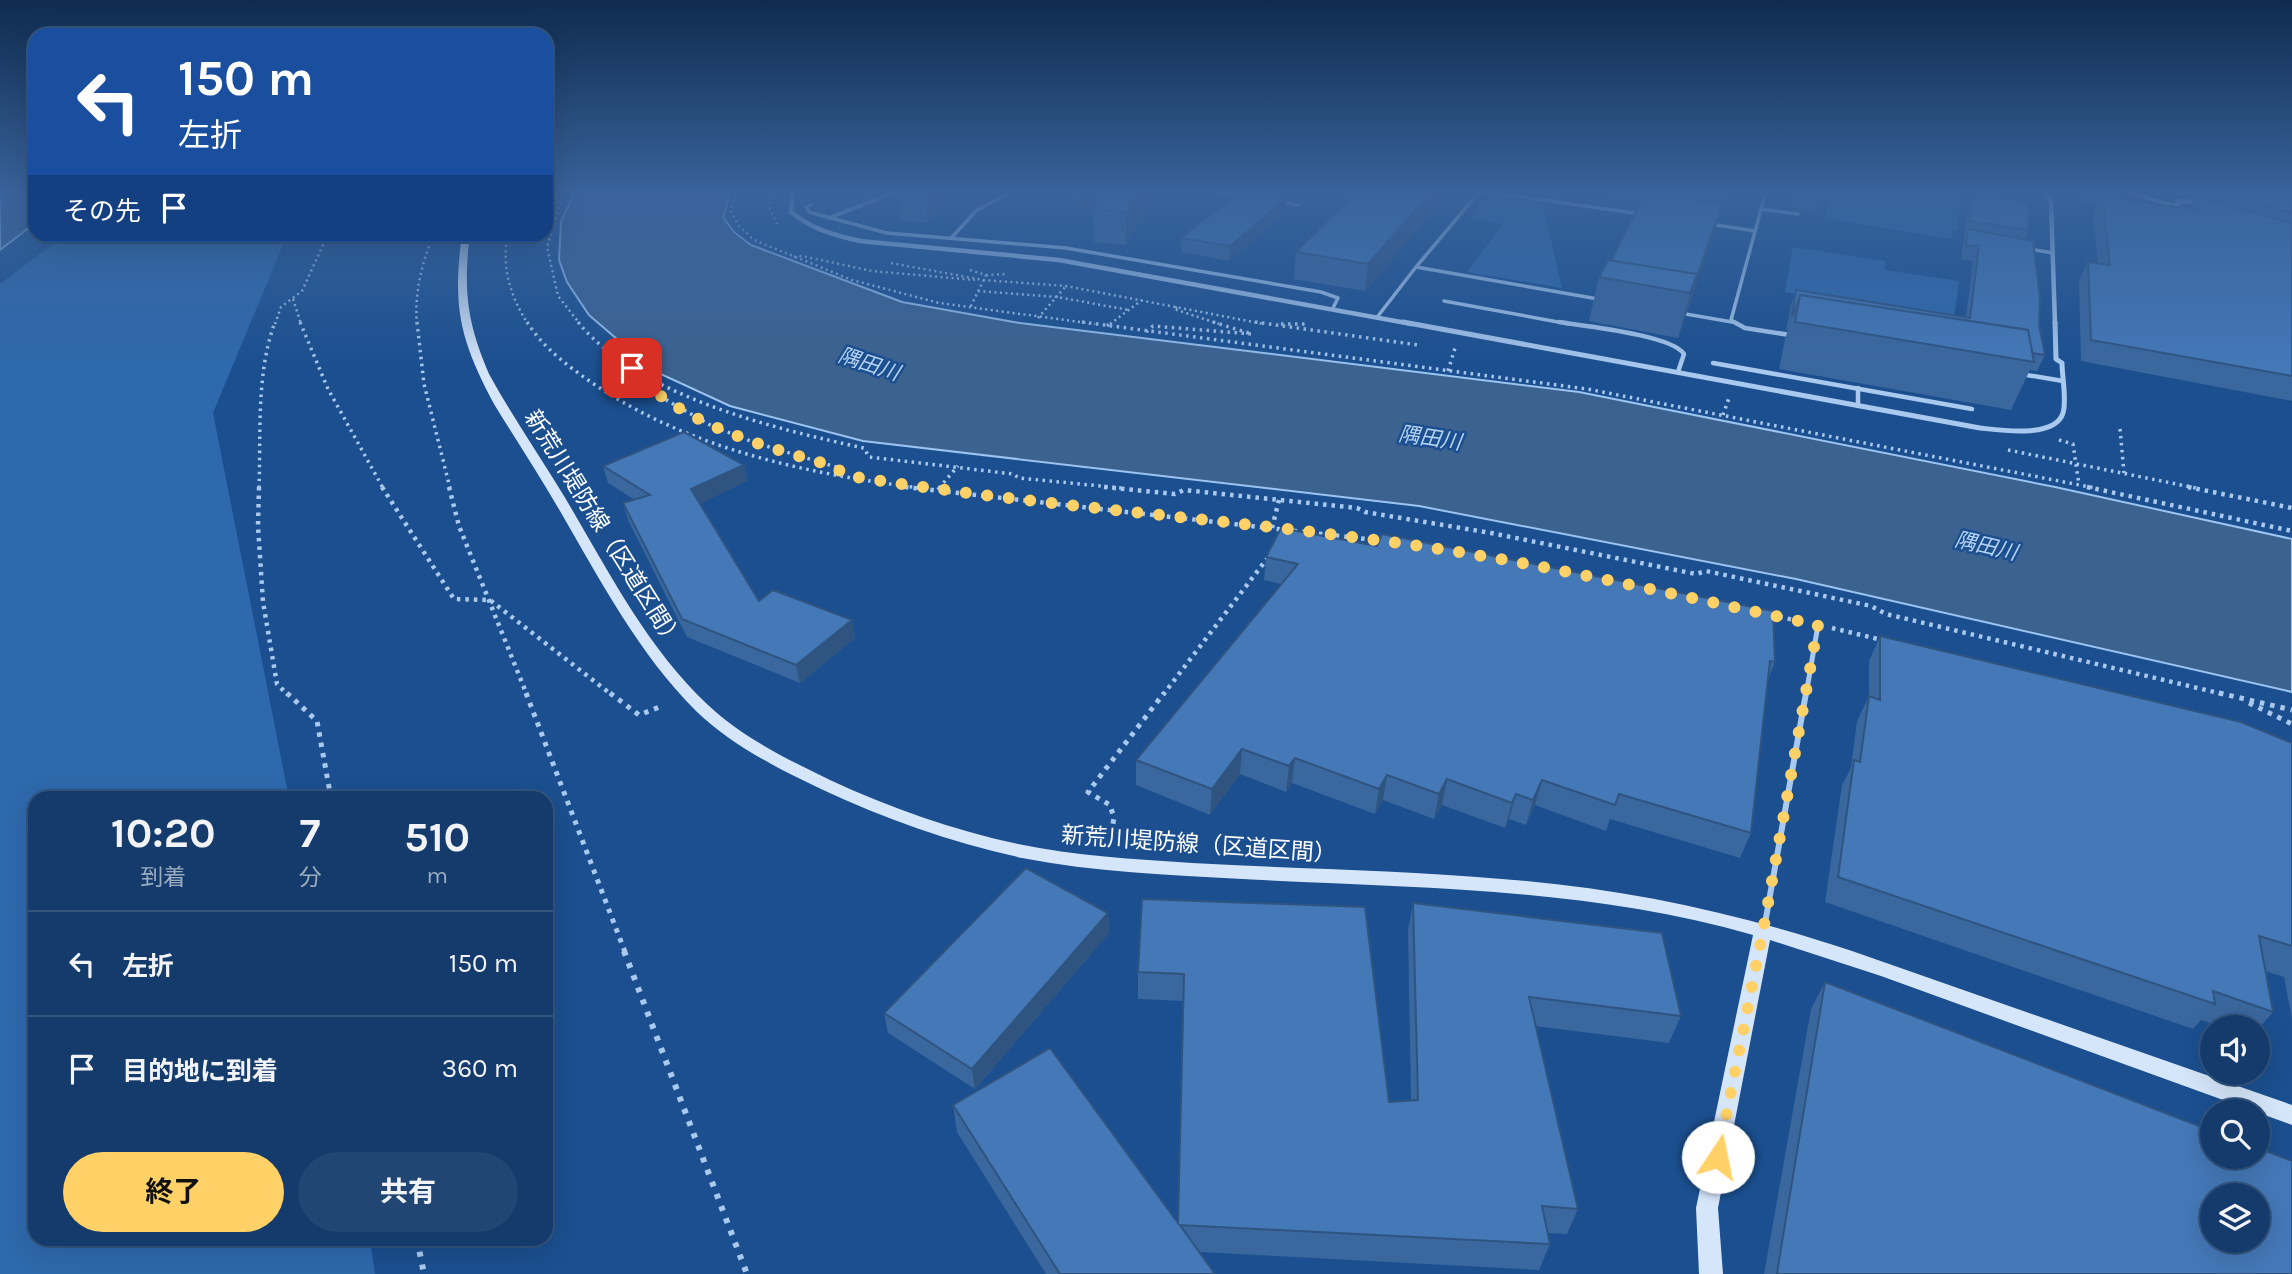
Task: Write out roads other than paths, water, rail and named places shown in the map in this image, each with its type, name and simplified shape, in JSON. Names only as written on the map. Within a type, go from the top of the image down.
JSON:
[{"type":"street","name":"新荒川堤防線（区道区間）","points":[[464,250],[459,293],[476,361],[495,398],[547,479],[626,614],[662,663],[706,711],[775,760],[855,799],[938,830],[1024,851],[1126,866],[1558,888],[1673,908],[1763,931],[1903,976],[2292,1115]]},
{"type":"street","points":[[954,250],[1068,261],[1980,428],[2022,431],[2053,426],[2061,420],[2063,413],[2062,363],[2056,359],[2053,253]]},
{"type":"street","points":[[1711,1274],[1707,1208],[1763,931]]},
{"type":"lane","points":[[1083,250],[1321,292],[1338,298],[1333,308]]},
{"type":"lane","points":[[1378,316],[1430,250]]},
{"type":"lane","points":[[1732,321],[1750,250]]},
{"type":"lane","points":[[2037,250],[2053,253]]},
{"type":"lane","points":[[1416,267],[1609,300]]},
{"type":"lane","points":[[1444,301],[1664,341],[1681,349],[1684,354],[1678,372]]},
{"type":"lane","points":[[1677,312],[1732,321],[1745,328],[1798,337]]},
{"type":"lane","points":[[1713,363],[1972,409]]},
{"type":"lane","points":[[2012,373],[2063,382]]},
{"type":"lane","points":[[1858,388],[1858,404]]},
{"type":"lane","points":[[1763,931],[1818,625]]},
{"type":"water","name":"隅田川","points":[[560,250],[765,250],[902,302],[1020,323],[1579,392],[2055,487],[2292,539],[2292,692],[1796,579],[1419,506],[863,441],[730,406],[654,371],[589,315],[567,282],[559,260]]}]
